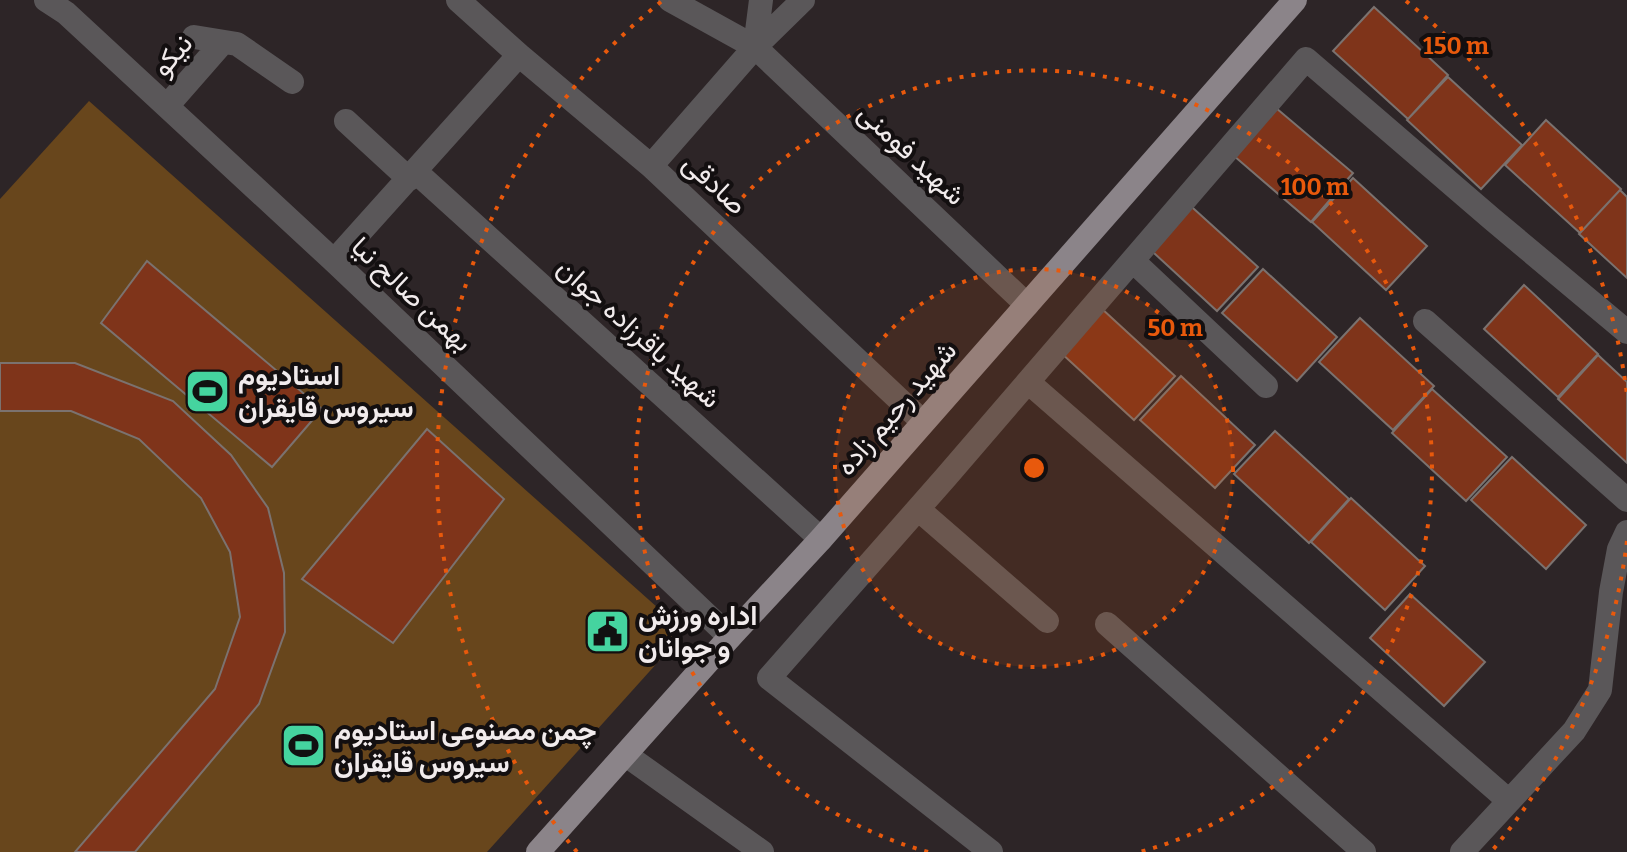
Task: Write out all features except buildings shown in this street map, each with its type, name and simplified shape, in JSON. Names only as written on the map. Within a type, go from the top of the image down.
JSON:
[{"type":"main road","name":"شهید رحیم زاده","points":[[538,852],[821,539],[1295,0]]},
{"type":"street","name":"صادقی","points":[[458,0],[651,166],[923,422]]},
{"type":"street","name":"شهید فومنی","points":[[670,0],[755,47],[1027,305]]},
{"type":"street","points":[[755,47],[761,0]]},
{"type":"street","points":[[651,166],[755,47],[803,0]]},
{"type":"street","name":"بهمن صالح نیا","points":[[61,4],[730,637]]},
{"type":"street","points":[[194,37],[237,44],[292,82]]},
{"type":"street","name":"نیکو","points":[[167,106],[223,42]]},
{"type":"street","points":[[334,261],[519,55]]},
{"type":"street","points":[[991,852],[769,678],[1306,59],[1627,332]]},
{"type":"street","name":"شهید باقرزاده جوان","points":[[346,121],[821,539]]},
{"type":"street","points":[[1133,261],[1266,386]]},
{"type":"street","points":[[1425,321],[1627,500]]},
{"type":"street","points":[[1028,382],[1509,801]]},
{"type":"street","points":[[918,509],[1047,621]]},
{"type":"street","points":[[1462,852],[1574,731],[1600,690],[1611,592],[1619,549],[1627,532]]},
{"type":"street","points":[[1107,624],[1364,852]]},
{"type":"street","points":[[626,755],[762,852]]},
{"type":"shaded area","name":"استادیوم سیروس قایقران","points":[[89,101],[685,632],[487,852],[0,852],[0,199]]},
{"type":"place","name":"استادیوم سیروس قایقران","points":[[207,391]]},
{"type":"place","name":"اداره ورزش و جوانان","points":[[607,631]]},
{"type":"place","name":"چمن مصنوعی استادیوم سیروس قایقران","points":[[303,746]]}]
